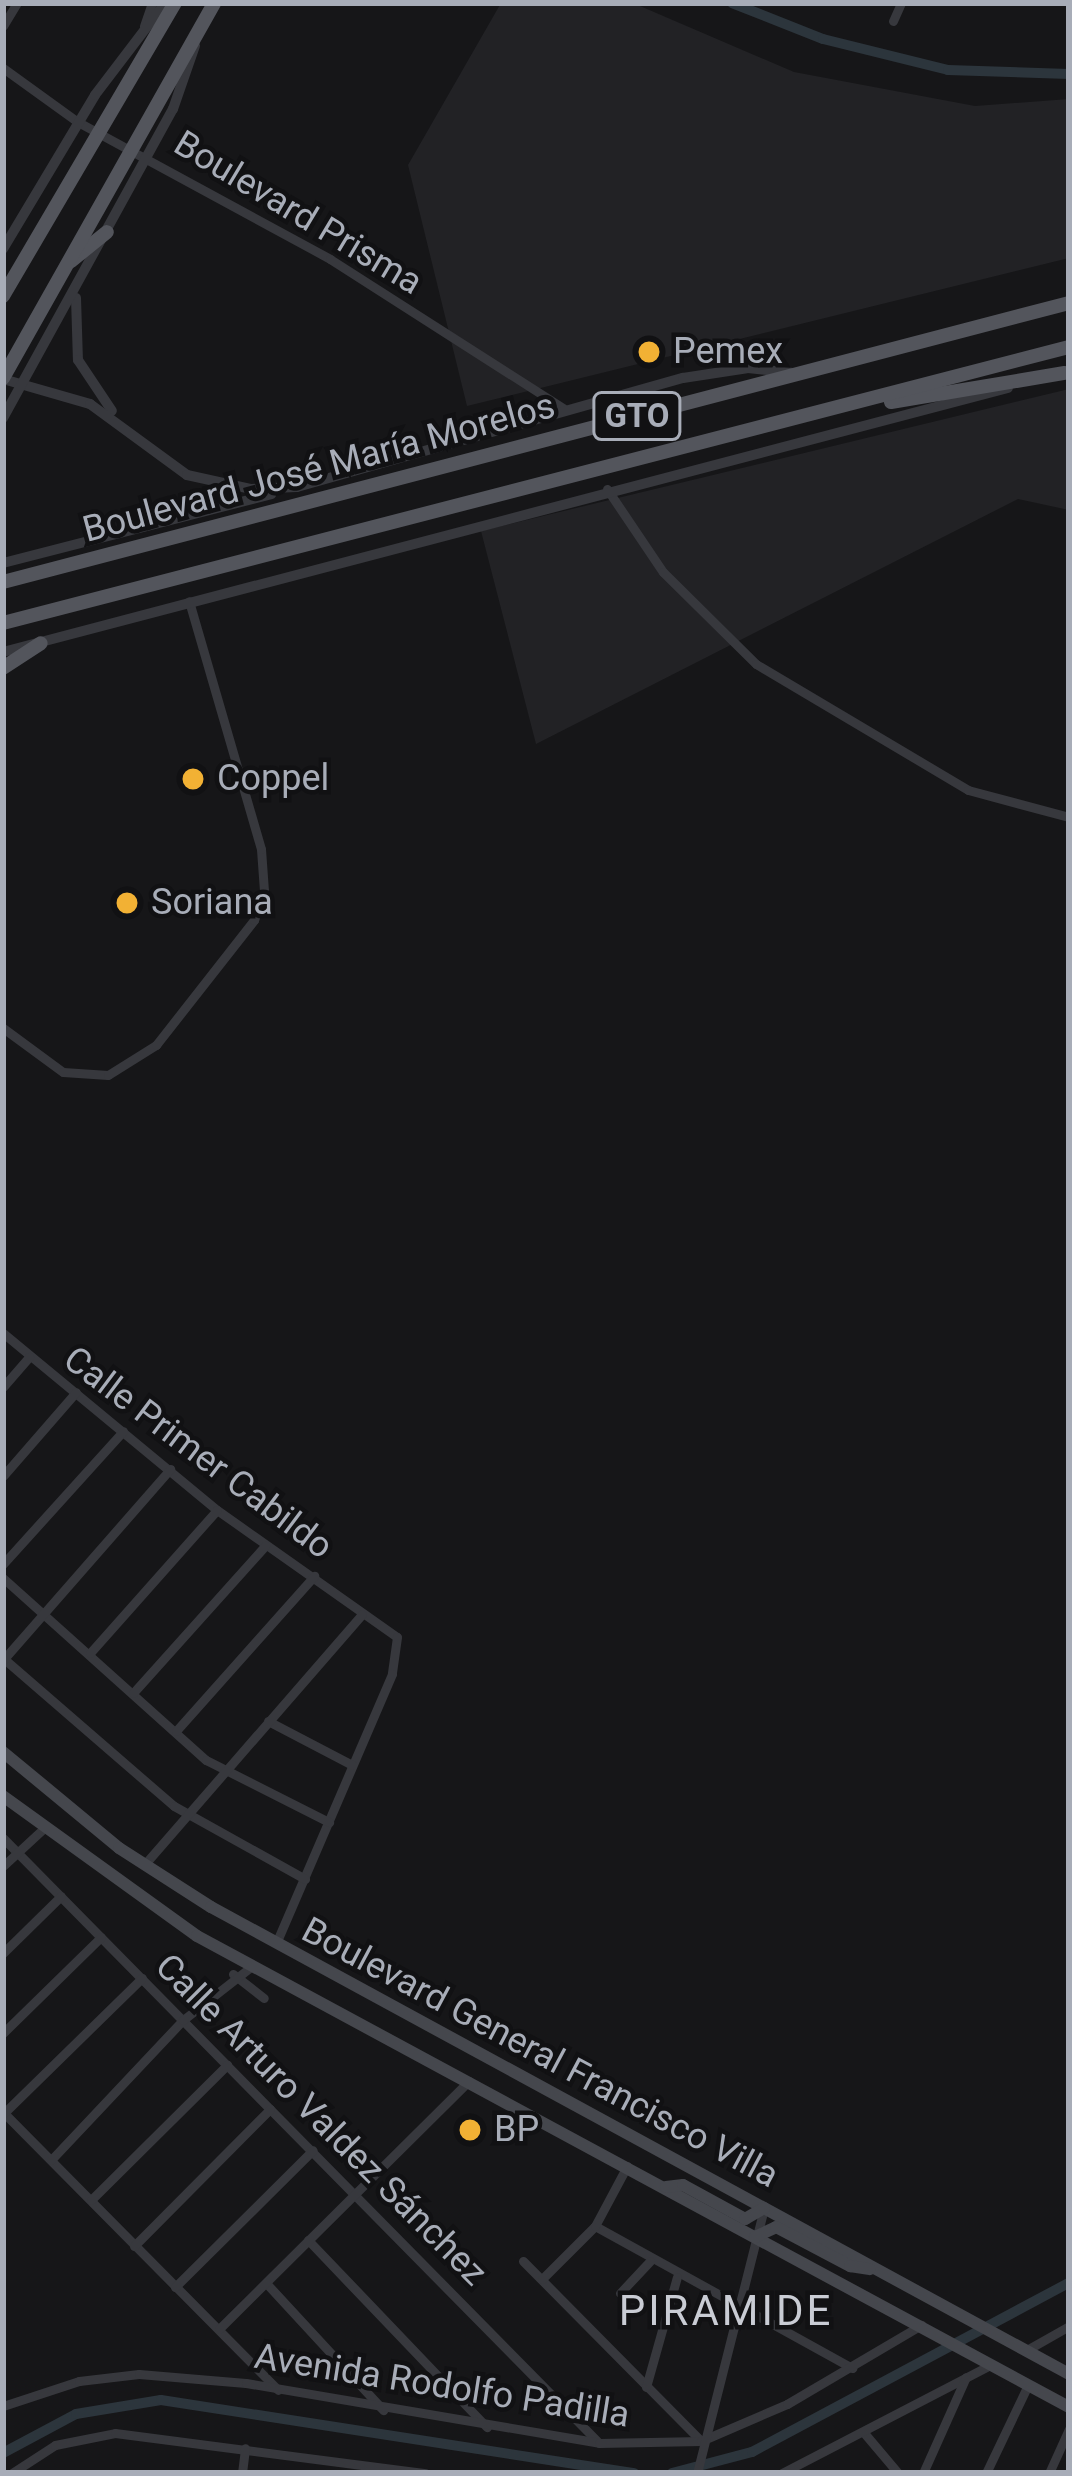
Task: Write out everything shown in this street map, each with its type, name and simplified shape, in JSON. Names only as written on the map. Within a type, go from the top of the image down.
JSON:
[{"type":"main road","points":[[3,296],[175,3]]},
{"type":"main road","points":[[3,378],[210,9]]},
{"type":"main road","points":[[63,268],[107,232]]},
{"type":"main road","name":"Boulevard José María Morelos","points":[[3,581],[1069,303]]},
{"type":"main road","name":"Boulevard José María Morelos","points":[[3,623],[1069,347]]},
{"type":"main road","points":[[826,410],[1067,373]]},
{"type":"main road","points":[[3,668],[41,643]]},
{"type":"main road","name":"Boulevard General Francisco Villa","points":[[3,1752],[144,1865],[276,1943],[1069,2374]]},
{"type":"main road","name":"Boulevard General Francisco Villa","points":[[3,1796],[42,1830],[253,1966],[1069,2407]]},
{"type":"main road","points":[[666,2187],[683,2185],[745,2218],[764,2208]]},
{"type":"main road","points":[[755,2237],[776,2227],[850,2266],[872,2269]]},
{"type":"street","points":[[3,26],[17,3]]},
{"type":"street","points":[[144,26],[152,3]]},
{"type":"street","points":[[3,249],[78,122],[165,3]]},
{"type":"street","points":[[893,21],[901,3]]},
{"type":"street","points":[[3,418],[147,155],[210,9]]},
{"type":"street","name":"Boulevard Prisma","points":[[3,68],[78,122],[147,155],[563,408]]},
{"type":"street","points":[[78,288],[78,360],[118,419],[188,476],[231,488],[297,487]]},
{"type":"street","points":[[3,563],[297,487],[563,408],[724,370],[796,374]]},
{"type":"street","points":[[3,648],[41,643],[607,489],[1067,373]]},
{"type":"street","points":[[3,378],[25,382],[118,419]]},
{"type":"street","points":[[607,489],[663,572],[756,664],[968,790],[1069,817]]},
{"type":"street","points":[[3,1028],[63,1072],[108,1075],[156,1045],[254,920],[264,891],[261,849],[190,601]]},
{"type":"street","name":"Calle Primer Cabildo","points":[[3,1333],[217,1510],[362,1614],[390,1626],[396,1659],[352,1765]]},
{"type":"street","points":[[3,1387],[29,1358]]},
{"type":"street","points":[[3,1476],[76,1392]]},
{"type":"street","points":[[3,1564],[123,1431]]},
{"type":"street","points":[[170,1469],[3,1658],[187,1816],[305,1879]]},
{"type":"street","points":[[90,1653],[217,1510]]},
{"type":"street","points":[[133,1693],[265,1546]]},
{"type":"street","points":[[176,1731],[314,1576]]},
{"type":"street","points":[[3,1578],[224,1771],[329,1822]]},
{"type":"street","points":[[144,1865],[362,1614]]},
{"type":"street","points":[[268,1720],[352,1765],[276,1943]]},
{"type":"street","points":[[3,1866],[42,1830]]},
{"type":"street","name":"Calle Arturo Valdez Sánchez","points":[[3,1838],[357,2192],[599,2443]]},
{"type":"street","points":[[3,1953],[61,1896]]},
{"type":"street","points":[[3,2033],[101,1937]]},
{"type":"street","points":[[51,2160],[183,2020],[233,1974],[253,1966]]},
{"type":"street","points":[[233,1974],[264,1998]]},
{"type":"street","points":[[142,1978],[3,2112],[278,2390]]},
{"type":"street","points":[[91,2200],[227,2065]]},
{"type":"street","points":[[219,2329],[469,2081]]},
{"type":"street","points":[[134,2246],[271,2109]]},
{"type":"street","points":[[175,2287],[313,2150]]},
{"type":"street","points":[[542,2279],[595,2226],[628,2166]]},
{"type":"street","points":[[697,2473],[701,2441],[764,2208]]},
{"type":"street","points":[[595,2226],[677,2278],[852,2368]]},
{"type":"street","points":[[308,2240],[487,2427]]},
{"type":"street","points":[[524,2261],[701,2441]]},
{"type":"street","points":[[620,2294],[650,2261]]},
{"type":"street","points":[[646,2387],[677,2278]]},
{"type":"street","points":[[266,2283],[383,2410]]},
{"type":"street","name":"Avenida Rodolfo Padilla","points":[[3,2407],[79,2381],[139,2374],[278,2390],[599,2443],[701,2441],[852,2368],[921,2325]]},
{"type":"street","points":[[1025,2351],[1069,2326]]},
{"type":"street","points":[[782,2473],[865,2434],[991,2364]]},
{"type":"street","points":[[923,2473],[966,2378]]},
{"type":"street","points":[[986,2473],[1028,2385]]},
{"type":"street","points":[[1049,2473],[1069,2429]]},
{"type":"street","points":[[12,2473],[55,2444],[92,2434],[245,2448],[425,2473]]},
{"type":"street","points":[[865,2434],[898,2473]]},
{"type":"street","points":[[242,2473],[245,2448]]},
{"type":"street","points":[[807,2461],[818,2473]]},
{"type":"shaded area","points":[[501,3],[633,3],[794,72],[975,106],[1069,99],[1069,258],[467,406],[408,165]]},
{"type":"shaded area","points":[[1069,389],[1069,510],[1018,499],[536,744],[481,531]]},
{"type":"waterway","points":[[732,3],[823,39],[948,70],[1069,74]]},
{"type":"waterway","points":[[672,2473],[752,2452],[1069,2283]]},
{"type":"waterway","points":[[3,2453],[76,2414],[161,2400],[634,2473]]},
{"type":"place","name":"Pemex","points":[[649,352]]},
{"type":"place","name":"Coppel","points":[[193,779]]},
{"type":"place","name":"Soriana","points":[[127,903]]},
{"type":"place","name":"BP","points":[[470,2130]]},
{"type":"district","name":"PIRAMIDE","points":[[726,2311]]}]
